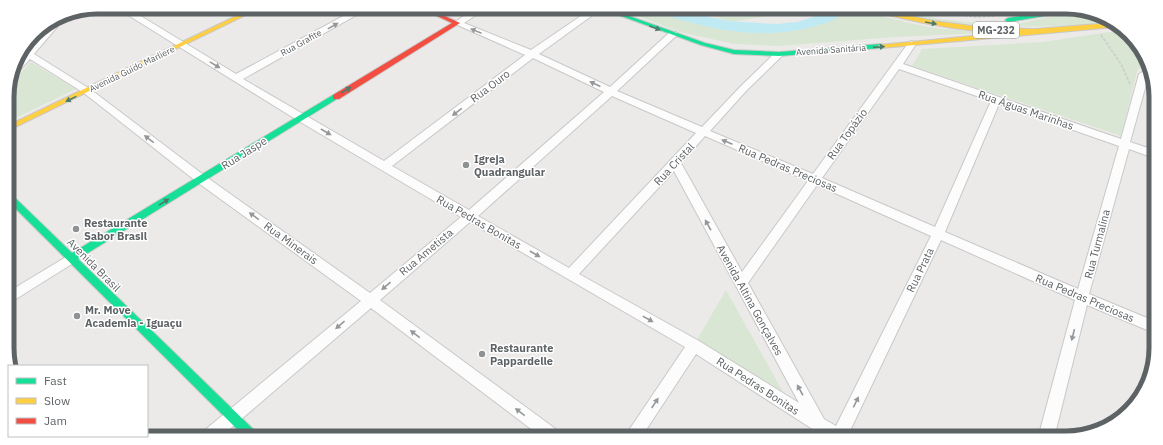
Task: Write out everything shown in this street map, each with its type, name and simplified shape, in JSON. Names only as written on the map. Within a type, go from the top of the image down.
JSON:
[{"type":"main road","name":"Avenida Guido Marliere","points":[[14,127],[245,14]]},
{"type":"main road","name":"Rua Pedras Preciosas","points":[[436,14],[457,23]]},
{"type":"main road","name":"Avenida Sanitária","points":[[616,14],[703,44],[734,52],[779,54],[912,44],[1062,30]]},
{"type":"main road","name":"MG-232","points":[[892,14],[960,28],[996,30],[1062,30],[1108,26]]},
{"type":"main road","name":"MG-232","points":[[931,14],[989,21]]},
{"type":"main road","name":"MG-232","points":[[1001,18],[1032,17],[1046,14]]},
{"type":"main road","name":"Rua Jaspe","points":[[71,259],[457,23]]},
{"type":"main road","name":"Avenida Brasil","points":[[14,202],[247,431]]},
{"type":"street","name":"Rua Grafite","points":[[237,78],[354,14]]},
{"type":"street","name":"Rua Jaspe","points":[[457,23],[472,14]]},
{"type":"street","name":"Rua Ouro","points":[[385,166],[532,54],[590,14]]},
{"type":"street","name":"Rua Pedras Bonitas","points":[[133,15],[301,118],[570,275],[694,345],[822,431]]},
{"type":"street","name":"Rua Pedras Preciosas","points":[[457,23],[532,54],[612,92],[1149,325]]},
{"type":"street","points":[[22,63],[54,26]]},
{"type":"street","name":"Rua Ametista","points":[[216,431],[470,216],[612,92],[673,34]]},
{"type":"street","name":"Rua Topázio","points":[[741,283],[912,44]]},
{"type":"street","name":"Rua Cristal","points":[[570,275],[744,88],[779,54]]},
{"type":"street","name":"Rua Minerais","points":[[30,55],[87,91],[201,179],[370,300],[546,431]]},
{"type":"street","name":"Rua Águas Marinhas","points":[[898,65],[1149,152]]},
{"type":"street","name":"Rua Turmalina","points":[[1048,431],[1082,297],[1140,94],[1144,74]]},
{"type":"street","name":"Rua Prata","points":[[842,431],[938,234],[996,100]]},
{"type":"street","name":"Avenida Altina Gonçalves","points":[[674,163],[822,431]]},
{"type":"street","name":"Rua Jaspe","points":[[14,295],[71,259]]},
{"type":"street","points":[[637,431],[694,345]]},
{"type":"path","points":[[952,14],[1001,18]]},
{"type":"path","points":[[1092,18],[1106,43],[1121,64],[1130,84],[1140,94]]},
{"type":"green space","points":[[633,14],[662,14],[726,29],[772,33],[790,31],[836,18],[842,14],[874,14],[934,28],[989,33],[895,37],[780,46],[734,44],[680,32]]},
{"type":"green space","points":[[708,14],[780,14],[731,22]]},
{"type":"green space","points":[[904,14],[916,14],[940,19],[985,24],[1021,23],[1066,14],[1092,18],[1103,23],[1055,26],[1000,26],[945,22]]},
{"type":"green space","points":[[960,14],[1014,14],[1006,15]]},
{"type":"green space","points":[[1109,32],[1119,33],[1125,38],[1138,56],[1144,70],[1138,68],[1121,136],[912,66],[922,49],[1043,42]]},
{"type":"green space","points":[[31,62],[76,89],[14,119],[14,92],[17,77]]},
{"type":"green space","points":[[726,290],[787,399],[695,343]]},
{"type":"waterway","points":[[677,14],[705,22],[728,26],[776,29],[819,21],[832,14]]},
{"type":"traffic: fast","points":[[619,14],[703,44],[734,52],[779,54],[881,46]]},
{"type":"traffic: fast","points":[[1008,20],[1044,14]]},
{"type":"traffic: fast","points":[[71,259],[336,97]]},
{"type":"traffic: fast","points":[[14,202],[247,431]]},
{"type":"traffic: slow","points":[[14,126],[245,14]]},
{"type":"traffic: slow","points":[[894,14],[934,23],[1004,31],[1035,31],[1108,26]]},
{"type":"traffic: slow","points":[[881,46],[1043,31]]},
{"type":"traffic: jam","points":[[436,14],[457,23]]},
{"type":"traffic: jam","points":[[336,97],[457,23]]},
{"type":"place","name":"Igreja Quadrangular","points":[[466,165]]},
{"type":"place","name":"Restaurante Sabor Brasil","points":[[76,229]]},
{"type":"place","name":"Mr. Move Academia - Iguaçu","points":[[77,316]]},
{"type":"place","name":"Restaurante Pappardelle","points":[[482,354]]}]
